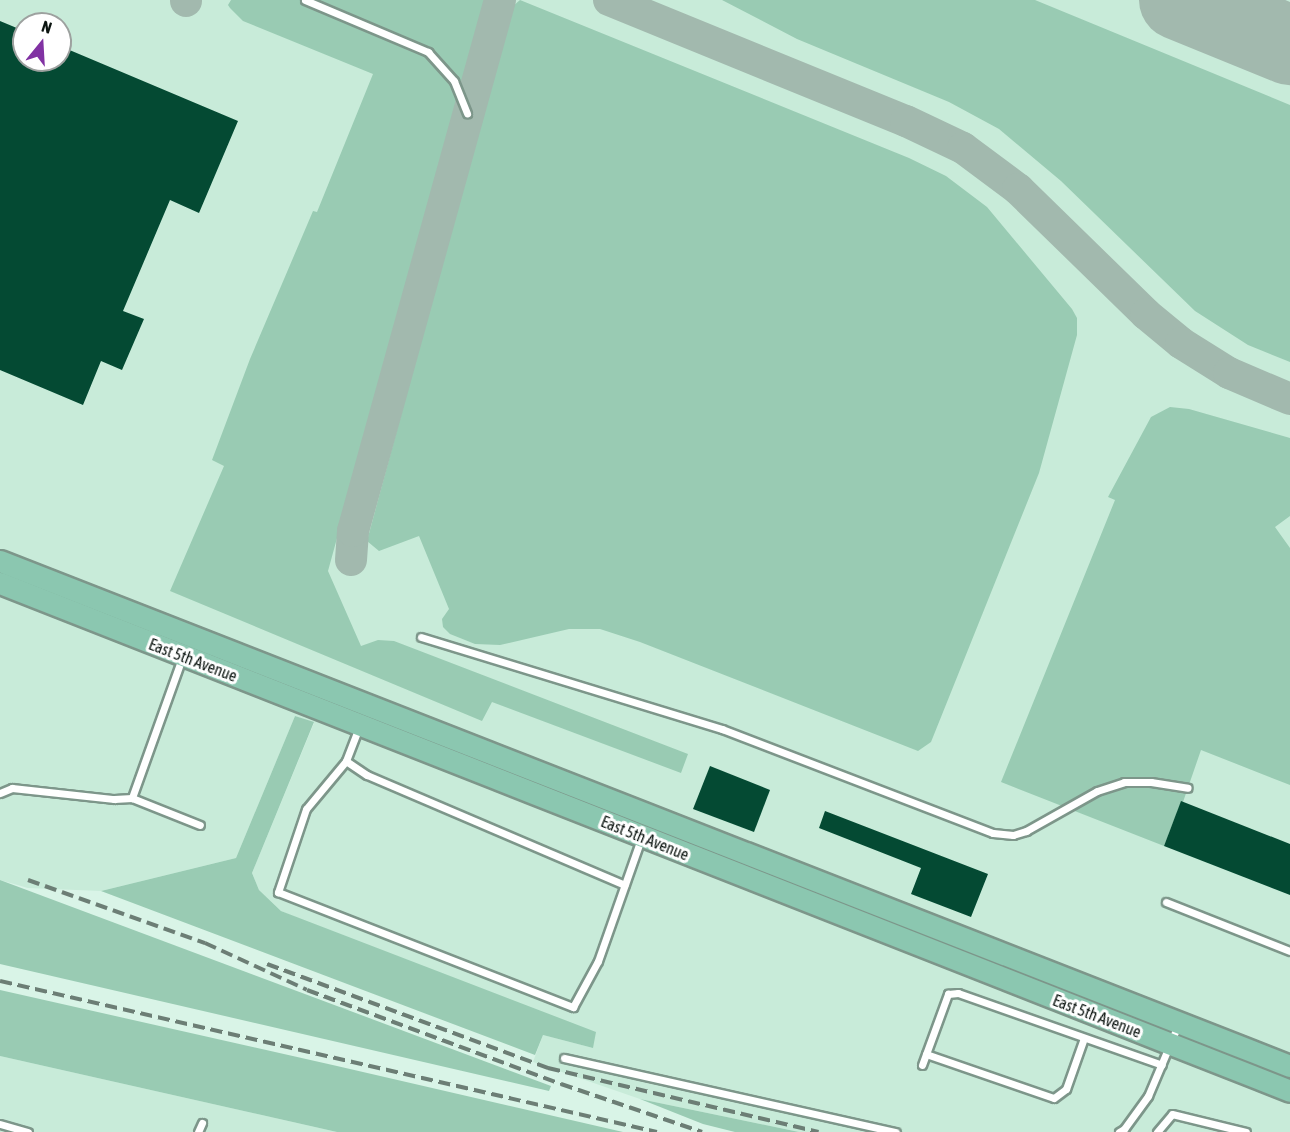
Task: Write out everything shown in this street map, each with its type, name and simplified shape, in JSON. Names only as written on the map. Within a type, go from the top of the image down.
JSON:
[{"type":"main road","name":"East 5th Avenue","points":[[0,561],[1290,1066]]},
{"type":"main road","name":"East 5th Avenue","points":[[0,583],[1290,1091]]},
{"type":"lane","points":[[305,0],[428,52],[454,81],[467,114]]},
{"type":"lane","points":[[0,569],[40,576]]},
{"type":"lane","points":[[132,798],[192,636]]},
{"type":"lane","points":[[421,637],[722,729],[993,833],[1012,835],[1026,831],[1097,791],[1124,782],[1151,782],[1188,788]]},
{"type":"lane","points":[[360,725],[346,761],[306,809],[278,892],[573,1007],[598,962],[642,836]]},
{"type":"lane","points":[[346,761],[367,775],[625,885]]},
{"type":"lane","points":[[0,793],[12,788],[70,792],[114,800],[132,798],[200,825]]},
{"type":"lane","points":[[843,916],[855,896]]},
{"type":"lane","points":[[1166,902],[1290,951]]},
{"type":"lane","points":[[922,1065],[948,994],[958,993],[1162,1065]]},
{"type":"lane","points":[[1119,1132],[1124,1129],[1148,1096],[1179,1023]]},
{"type":"lane","points":[[926,1054],[1054,1098],[1066,1089],[1084,1038]]},
{"type":"lane","points":[[564,1058],[896,1132]]},
{"type":"lane","points":[[1157,1132],[1172,1114],[1246,1132]]},
{"type":"lane","points":[[198,1132],[202,1123]]},
{"type":"lane","points":[[0,1124],[28,1132]]},
{"type":"shaded area","points":[[0,0],[1290,0],[1290,1132],[799,1132],[640,1099],[533,1062],[543,1035],[593,1048],[281,911],[259,890],[252,873],[314,723],[295,716],[236,858],[101,891],[28,888],[0,880]]},
{"type":"shaded area","points":[[231,0],[485,0],[328,571],[361,646],[378,640],[394,641],[688,754],[681,773],[492,702],[482,721],[170,591],[224,466],[212,460],[250,359],[313,211],[317,212],[373,74],[243,21],[228,5]]},
{"type":"shaded area","points":[[520,0],[909,158],[946,176],[987,207],[1077,318],[1077,335],[1039,473],[931,742],[918,751],[640,642],[600,629],[569,629],[500,645],[475,644],[450,634],[443,627],[442,619],[449,609],[419,536],[379,551],[367,541],[500,48],[512,7]]},
{"type":"shaded area","points":[[722,0],[1035,0],[1290,105],[1290,362],[1248,345],[1195,311],[1061,181],[999,129],[949,102],[797,39]]},
{"type":"shaded area","points":[[1170,407],[1189,409],[1290,438],[1290,516],[1275,527],[1290,548],[1290,785],[1201,750],[1183,802],[1181,802],[1164,846],[1001,782],[1115,500],[1108,497],[1151,417]]},
{"type":"shaded area","points":[[295,716],[314,722],[252,873],[259,890],[281,911],[596,1032],[593,1048],[543,1035],[535,1055],[101,891],[236,858]]},
{"type":"shaded area","points":[[0,880],[551,1086],[549,1091],[0,964]]},
{"type":"shaded area","points":[[0,990],[623,1132],[337,1132],[0,1056]]},
{"type":"shaded area","points":[[0,1056],[337,1132],[0,1132]]},
{"type":"shaded area","points":[[640,1099],[799,1132],[735,1132],[703,1124]]},
{"type":"building","points":[[0,21],[12,26],[12,72],[72,72],[72,51],[238,121],[199,213],[170,200],[123,311],[144,319],[122,370],[101,361],[83,405],[0,370]]},
{"type":"building","points":[[710,766],[770,790],[754,832],[693,809]]},
{"type":"building","points":[[1181,801],[1290,844],[1290,895],[1164,846]]},
{"type":"building","points":[[825,811],[988,874],[971,917],[911,894],[921,868],[819,828]]},
{"type":"taxiway","points":[[351,560],[353,531],[500,0]]},
{"type":"taxiway","points":[[609,0],[906,121],[963,148],[1018,189],[1146,314],[1181,343],[1229,373],[1290,399]]},
{"type":"runway","points":[[1179,0],[1290,45]]},
{"type":"railway","points":[[28,880],[205,943],[307,990],[561,1084],[702,1132]]},
{"type":"railway","points":[[267,964],[548,1068],[819,1132]]},
{"type":"railway","points":[[0,981],[657,1132]]}]
